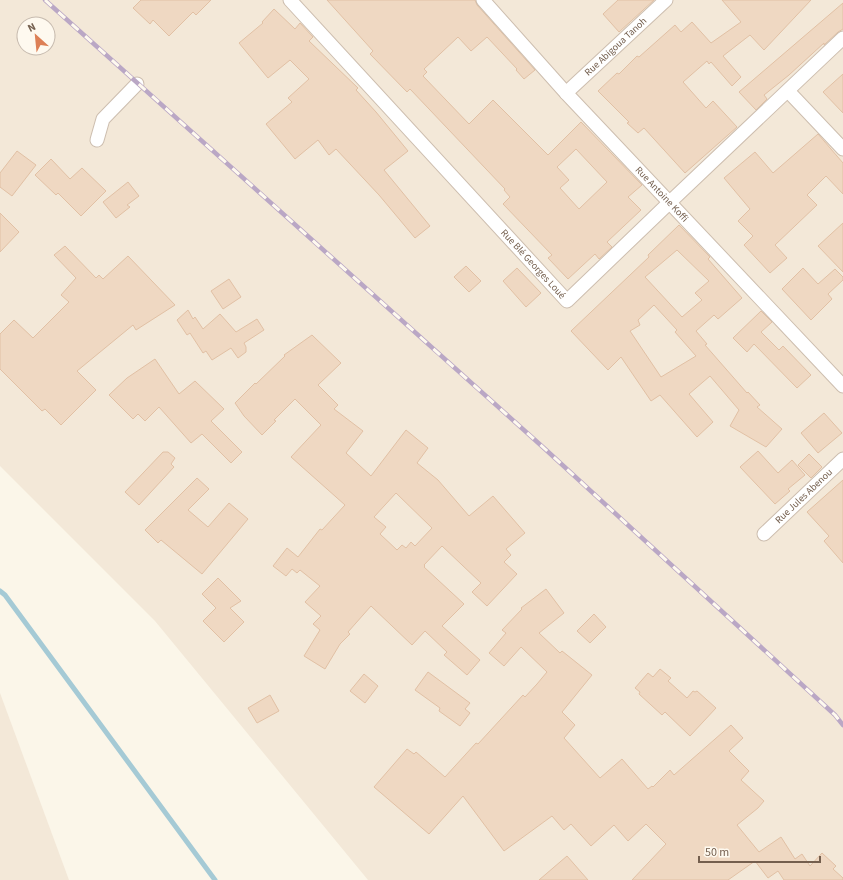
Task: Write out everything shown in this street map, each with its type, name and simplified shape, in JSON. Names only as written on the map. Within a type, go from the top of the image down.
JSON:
[{"type":"street","name":"Rue Blé Georges Loué","points":[[290,0],[567,301],[843,38]]},
{"type":"street","name":"Rue Antoine Koffi","points":[[483,0],[566,93],[843,386]]},
{"type":"street","name":"Rue Abigoua Tanoh","points":[[566,93],[666,0]]},
{"type":"street","points":[[97,140],[103,119],[137,84]]},
{"type":"street","points":[[788,91],[843,149]]},
{"type":"street","name":"Rue Jules Abenou","points":[[764,534],[843,459]]},
{"type":"shaded area","points":[[0,0],[843,0],[843,880],[368,880],[155,621],[0,466]]},
{"type":"shaded area","points":[[0,693],[69,880],[0,880]]},
{"type":"building","points":[[141,0],[211,0],[196,15],[193,12],[169,36],[153,20],[150,24],[133,8]]},
{"type":"building","points":[[327,0],[475,0],[477,5],[535,70],[524,79],[516,70],[517,69],[487,37],[471,51],[458,37],[424,69],[427,72],[423,76],[469,124],[493,100],[548,155],[581,122],[642,185],[628,197],[641,210],[607,242],[612,247],[599,259],[595,254],[568,279],[548,258],[552,255],[503,204],[510,197],[504,190],[505,189],[410,89],[407,92],[370,54],[373,51]],"holes":[[[576,149],[607,182],[579,209],[560,188],[569,180],[557,167]]]},
{"type":"building","points":[[618,0],[654,0],[619,32],[603,14]]},
{"type":"building","points":[[722,0],[811,0],[764,50],[750,35],[723,56],[741,77],[732,86],[711,62],[709,64],[707,61],[683,82],[706,108],[713,101],[737,127],[685,173],[644,128],[638,133],[598,91],[617,73],[619,74],[637,56],[639,57],[675,25],[681,32],[692,22],[711,43],[741,22]]},
{"type":"building","points":[[843,3],[843,29],[824,45],[824,43],[789,75],[764,95],[767,99],[756,110],[739,92]]},
{"type":"building","points":[[274,9],[295,29],[300,23],[313,37],[309,41],[358,88],[356,90],[408,151],[384,170],[430,226],[415,238],[379,195],[336,149],[329,155],[318,140],[295,159],[266,124],[292,102],[288,98],[309,79],[290,60],[268,78],[239,43],[263,23],[262,22]]},
{"type":"building","points":[[843,74],[843,113],[823,92]]},
{"type":"building","points":[[818,134],[843,163],[843,194],[826,176],[807,195],[817,205],[775,245],[787,258],[770,273],[744,245],[753,236],[738,221],[750,209],[724,178],[755,152],[773,173]]},
{"type":"building","points":[[17,151],[36,165],[12,196],[0,187],[0,173]]},
{"type":"building","points":[[51,159],[70,179],[82,168],[106,191],[81,216],[58,193],[56,195],[35,175]]},
{"type":"building","points":[[128,182],[139,196],[127,205],[130,207],[116,218],[103,202]]},
{"type":"building","points":[[0,213],[19,232],[0,252]]},
{"type":"building","points":[[843,223],[843,272],[818,246]]},
{"type":"building","points":[[679,225],[710,257],[708,259],[742,298],[718,319],[714,315],[696,331],[707,344],[705,345],[747,393],[748,392],[760,405],[757,407],[782,429],[766,447],[730,426],[739,410],[710,376],[689,394],[713,422],[697,437],[660,395],[651,401],[621,357],[608,370],[571,331],[649,257],[648,255]],"holes":[[[677,250],[709,281],[695,293],[702,300],[682,317],[645,277]],[[654,305],[677,330],[675,332],[696,356],[661,377],[630,331],[640,325],[638,320]]]},
{"type":"building","points":[[65,246],[96,278],[99,275],[103,279],[128,256],[175,305],[136,330],[133,325],[77,371],[96,390],[61,425],[45,409],[42,411],[0,369],[0,334],[14,320],[33,338],[69,302],[61,295],[76,278],[54,255]]},
{"type":"building","points":[[466,266],[481,281],[469,292],[454,277]]},
{"type":"building","points":[[517,268],[541,293],[526,307],[503,281]]},
{"type":"building","points":[[803,268],[818,284],[835,269],[843,277],[843,280],[828,294],[832,299],[811,320],[782,289]]},
{"type":"building","points":[[229,279],[241,297],[223,309],[211,291]]},
{"type":"building","points":[[188,310],[193,319],[195,317],[203,329],[220,314],[236,332],[257,319],[264,330],[244,343],[246,352],[238,358],[231,348],[212,360],[206,351],[203,353],[190,333],[187,335],[177,320]]},
{"type":"building","points":[[761,311],[772,322],[761,332],[779,350],[783,346],[811,375],[797,388],[754,344],[747,352],[733,338]]},
{"type":"building","points":[[312,335],[341,363],[318,385],[338,405],[334,409],[363,431],[346,453],[371,476],[406,430],[428,448],[417,463],[438,480],[469,516],[493,496],[525,533],[506,549],[511,555],[504,562],[517,574],[487,606],[472,592],[481,583],[442,546],[424,565],[424,567],[464,604],[442,626],[480,660],[467,675],[444,655],[447,652],[425,631],[412,645],[371,606],[348,632],[350,634],[340,644],[325,669],[304,656],[320,630],[313,624],[321,616],[305,602],[320,586],[300,570],[297,573],[292,569],[286,576],[273,566],[287,548],[298,557],[320,529],[322,530],[345,505],[291,457],[321,425],[295,399],[274,420],[276,421],[262,435],[244,416],[235,403],[285,356],[284,355]],"holes":[[[396,493],[432,528],[415,546],[411,542],[406,548],[402,545],[397,550],[380,534],[386,527],[374,517]]]},
{"type":"building","points":[[155,359],[179,394],[195,381],[224,409],[211,421],[242,452],[231,463],[202,434],[191,443],[159,407],[145,421],[138,414],[133,419],[109,395],[127,378]]},
{"type":"building","points":[[824,413],[842,433],[818,453],[801,433]]},
{"type":"building","points":[[758,451],[778,473],[792,460],[805,475],[788,489],[790,491],[775,504],[740,467]]},
{"type":"building","points":[[163,452],[168,452],[175,458],[171,464],[174,467],[139,505],[125,492]]},
{"type":"building","points":[[809,454],[822,467],[811,478],[798,465]]},
{"type":"building","points":[[197,478],[209,489],[188,510],[208,527],[229,503],[248,519],[202,574],[161,540],[158,543],[145,530]]},
{"type":"building","points":[[843,480],[843,563],[824,541],[829,536],[807,512]]},
{"type":"building","points":[[218,578],[241,601],[230,608],[244,622],[224,642],[203,621],[216,608],[202,594]]},
{"type":"building","points":[[546,589],[564,613],[539,633],[560,653],[562,651],[592,675],[562,712],[575,725],[564,738],[600,778],[622,759],[648,789],[652,786],[653,787],[670,770],[674,775],[731,725],[743,738],[729,751],[749,771],[741,780],[764,801],[758,808],[737,825],[759,852],[781,837],[795,859],[802,854],[810,866],[822,853],[836,866],[833,869],[843,878],[843,880],[784,880],[778,871],[768,878],[755,861],[728,880],[632,880],[666,844],[646,824],[628,841],[614,825],[591,846],[571,824],[564,830],[552,816],[504,851],[463,796],[429,834],[374,787],[407,749],[414,754],[416,752],[445,777],[523,695],[525,697],[537,684],[547,672],[521,647],[504,666],[489,653],[506,633],[502,630],[522,609],[521,608]]},
{"type":"building","points":[[594,614],[606,627],[590,643],[577,631]]},
{"type":"building","points":[[660,669],[671,678],[668,681],[687,698],[693,691],[697,691],[716,708],[690,736],[665,712],[662,715],[639,694],[640,692],[635,688],[648,673],[653,677]]},
{"type":"building","points":[[428,672],[470,703],[465,709],[470,713],[460,726],[439,711],[440,708],[415,690]]},
{"type":"building","points":[[364,674],[378,686],[365,703],[350,691]]},
{"type":"building","points":[[270,695],[279,711],[257,723],[248,708]]},
{"type":"building","points":[[567,856],[588,880],[539,880]]},
{"type":"waterway","points":[[0,591],[5,595],[215,880]]},
{"type":"railway","points":[[45,0],[545,449],[835,715],[843,725]]}]
